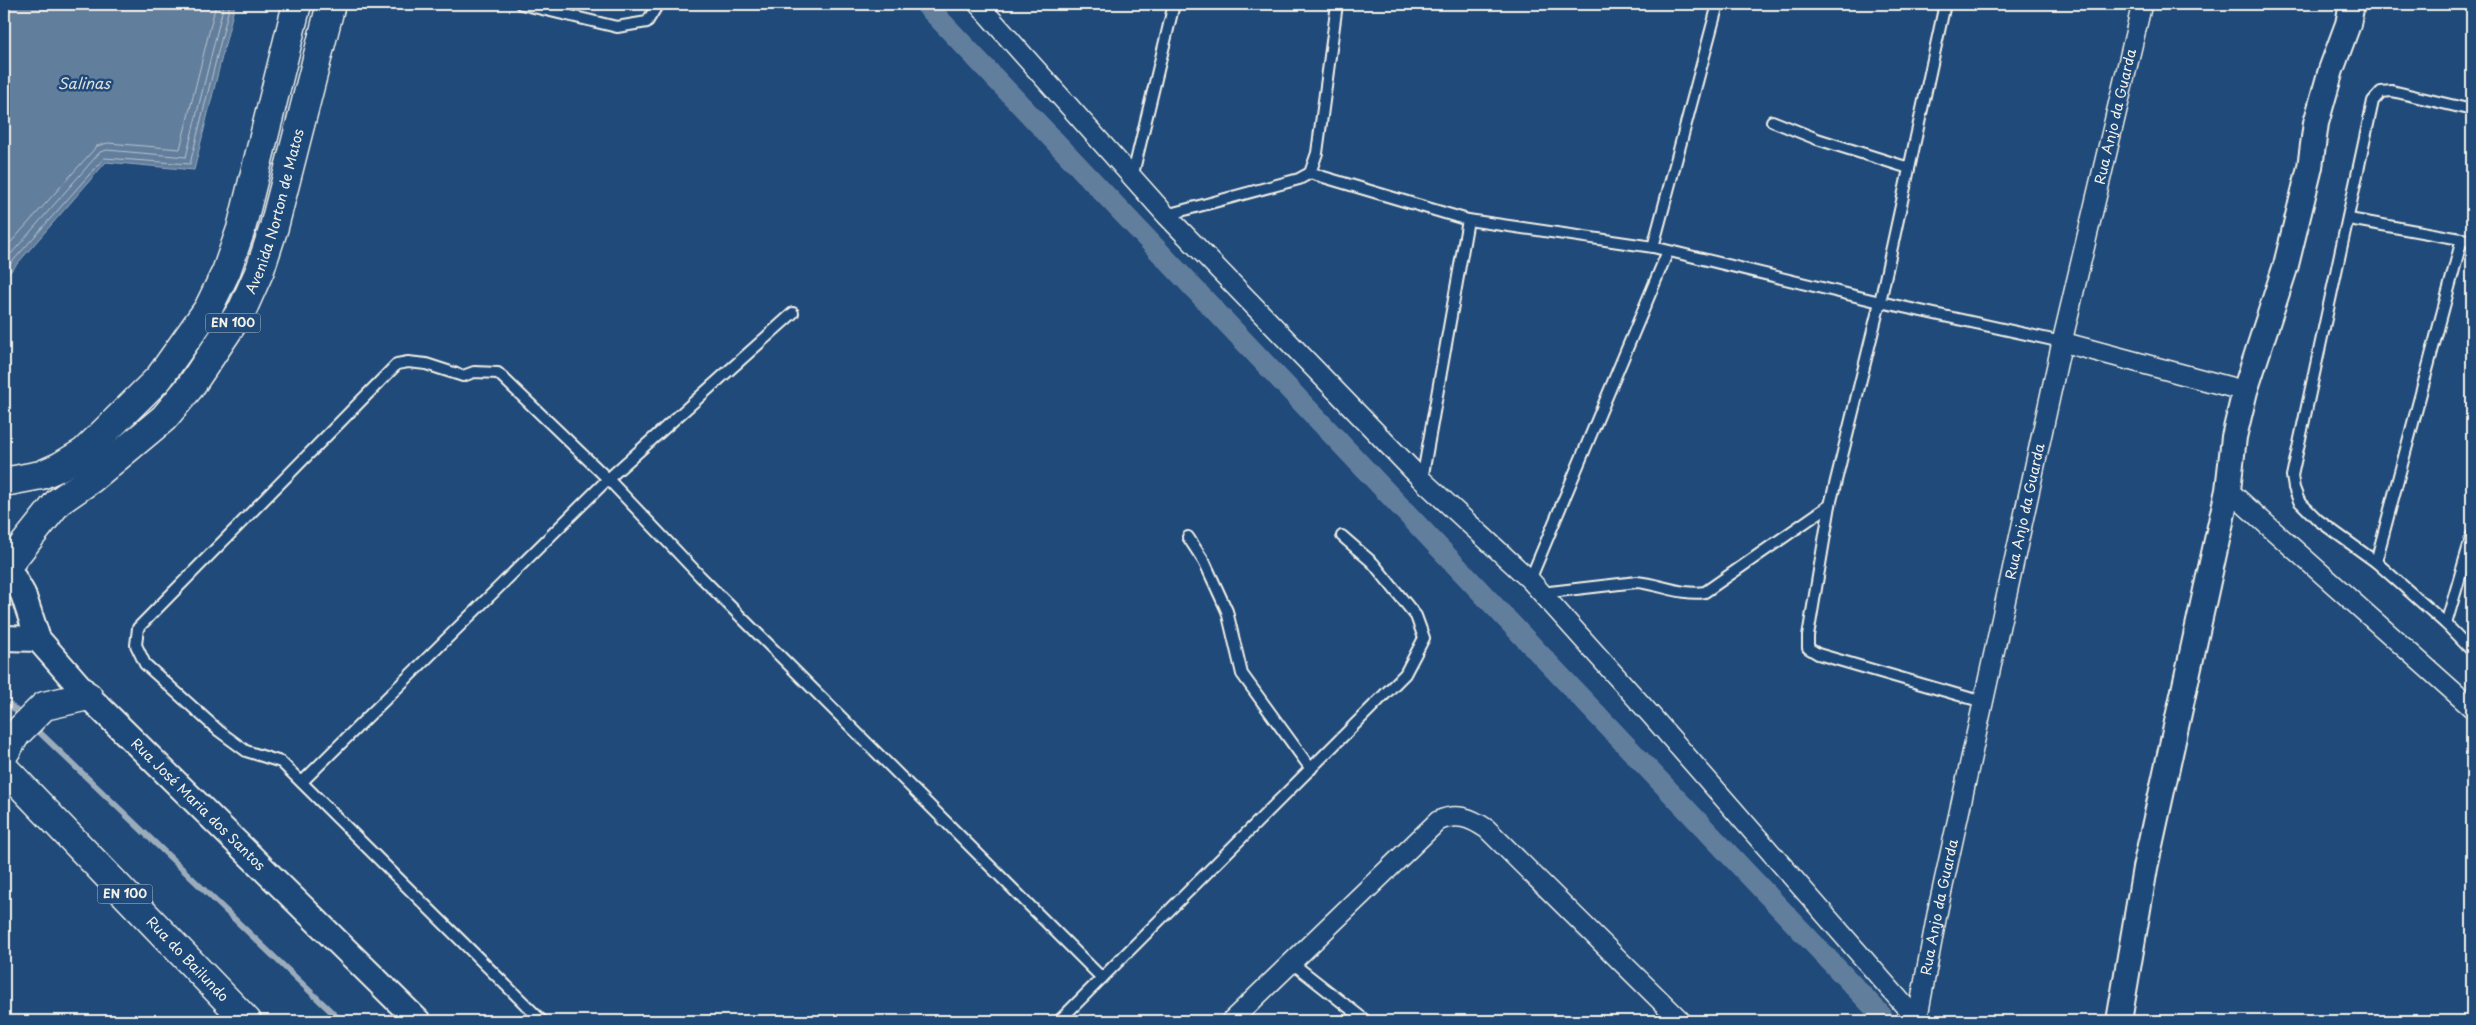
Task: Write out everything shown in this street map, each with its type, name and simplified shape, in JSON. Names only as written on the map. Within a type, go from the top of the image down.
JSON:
[{"type":"main road","name":"Avenida Norton de Matos","points":[[4,482],[40,474],[58,467],[84,452],[159,378],[208,309],[226,272],[241,229],[297,4]]},
{"type":"main road","name":"Avenida Norton de Matos","points":[[5,563],[58,502],[91,479],[164,418],[190,387],[243,308],[260,270],[274,228],[331,4]]},
{"type":"main road","points":[[10,744],[44,706],[88,696]]},
{"type":"main road","name":"Rua do Bailundo","points":[[4,768],[247,1021]]},
{"type":"street","points":[[978,4],[1166,215],[1422,480],[1535,586],[1917,1020]]},
{"type":"street","name":"Rua Anjo da Guarda","points":[[1917,1020],[1938,909],[2062,342],[2142,4]]},
{"type":"street","points":[[2119,1021],[2145,868],[2228,490],[2234,437],[2244,391],[2286,265],[2310,167],[2316,123],[2331,70],[2348,24],[2352,4]]},
{"type":"street","points":[[2062,342],[2244,391]]},
{"type":"street","points":[[2228,490],[2472,708]]},
{"type":"street","name":"Rua José Maria dos Santos","points":[[5,563],[23,594],[38,639],[88,696],[418,1021]]},
{"type":"street","points":[[4,638],[38,639]]},
{"type":"street","points":[[1230,1021],[1438,820],[1446,816],[1460,816],[1475,821],[1487,829],[1681,1021]]},
{"type":"lane","points":[[522,4],[617,27],[647,22],[658,4]]},
{"type":"lane","points":[[1132,178],[1174,4]]},
{"type":"lane","points":[[1166,215],[1299,179],[1310,173],[1317,153],[1337,4]]},
{"type":"lane","points":[[1653,247],[1718,4]]},
{"type":"lane","points":[[1945,4],[1880,302],[1830,505],[1808,636],[1808,648],[1818,654],[1983,702]]},
{"type":"lane","points":[[2472,110],[2392,91],[2381,92],[2373,101],[2292,476],[2299,501],[2318,520],[2376,562],[2446,624],[2472,651]]},
{"type":"lane","points":[[1772,121],[1817,139],[1909,168]]},
{"type":"lane","points":[[1310,173],[1468,220],[1668,250],[1880,302],[2062,342]]},
{"type":"lane","points":[[2349,219],[2467,240],[2376,562]]},
{"type":"lane","points":[[1422,480],[1468,220]]},
{"type":"lane","points":[[1668,250],[1535,586],[1637,582],[1651,583],[1693,594],[1705,592],[1830,505]]},
{"type":"lane","points":[[302,782],[608,479],[793,313]]},
{"type":"lane","points":[[542,1021],[281,762],[246,751],[219,731],[146,664],[136,645],[138,628],[397,364],[408,362],[426,364],[463,376],[474,372],[498,374],[608,479],[700,576],[1102,978]]},
{"type":"lane","points":[[1059,1021],[1404,674],[1424,638],[1416,616],[1373,563],[1342,536]]},
{"type":"lane","points":[[2446,624],[2472,536]]},
{"type":"lane","points":[[1188,537],[1205,562],[1227,611],[1242,674],[1311,769]]},
{"type":"lane","points":[[1292,962],[1366,1021]]},
{"type":"water","name":"Salinas","points":[[4,4],[235,4],[194,170],[106,162],[4,279]]},
{"type":"waterway","points":[[925,4],[1882,1016]]},
{"type":"waterway","points":[[10,705],[24,718]]},
{"type":"waterway","points":[[33,726],[341,1021]]}]
